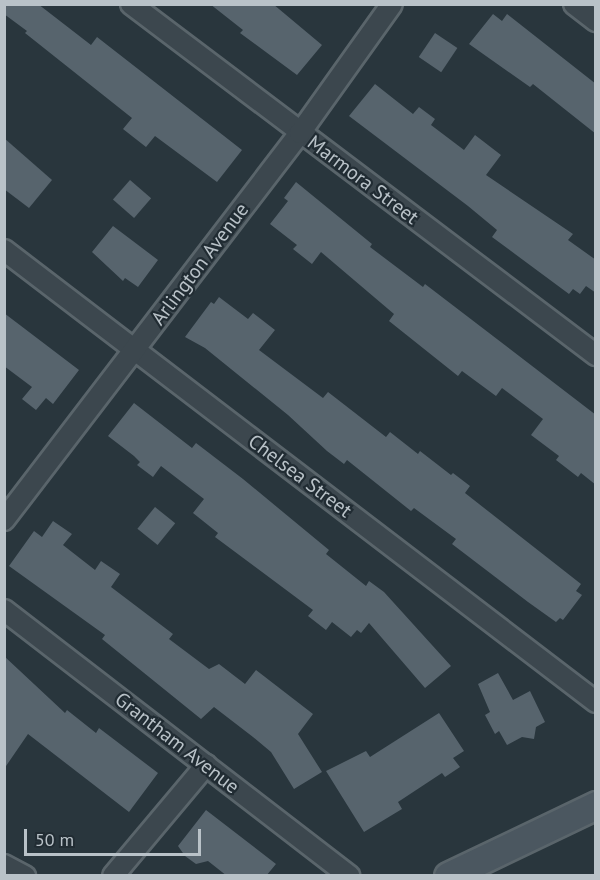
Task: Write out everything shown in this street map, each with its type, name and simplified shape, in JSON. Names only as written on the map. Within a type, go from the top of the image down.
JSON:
[{"type":"main road","points":[[448,876],[596,805]]},
{"type":"street","name":"Marmora Street","points":[[131,4],[596,355]]},
{"type":"street","name":"Arlington Avenue","points":[[4,520],[300,133],[392,4]]},
{"type":"street","points":[[574,4],[596,21]]},
{"type":"street","name":"Chelsea Street","points":[[4,250],[596,702]]},
{"type":"street","name":"Grantham Avenue","points":[[4,610],[349,876]]},
{"type":"street","points":[[113,876],[206,765]]},
{"type":"street","points":[[4,865],[25,876]]},
{"type":"building","points":[[4,4],[38,4],[91,45],[97,37],[242,150],[217,182],[155,136],[146,147],[123,129],[132,118],[25,33],[27,31],[4,14]]},
{"type":"building","points":[[210,4],[273,4],[322,45],[297,75],[240,33],[243,30]]},
{"type":"building","points":[[493,14],[502,21],[507,14],[596,84],[596,134],[533,84],[530,87],[469,44]]},
{"type":"building","points":[[435,33],[457,48],[441,72],[419,57]]},
{"type":"building","points":[[375,84],[413,114],[419,107],[435,119],[431,125],[464,150],[475,135],[501,155],[486,175],[573,234],[568,240],[596,260],[596,293],[586,286],[580,294],[573,289],[569,294],[492,237],[497,230],[468,206],[349,116]]},
{"type":"building","points":[[4,138],[52,180],[29,208],[4,189]]},
{"type":"building","points":[[130,180],[151,198],[134,218],[113,200]]},
{"type":"building","points":[[296,182],[372,244],[370,247],[423,287],[425,284],[596,415],[596,485],[581,473],[578,477],[556,460],[559,456],[531,435],[543,419],[502,388],[496,396],[462,371],[458,376],[389,321],[394,314],[321,252],[312,264],[293,249],[297,245],[270,224],[288,201],[284,198]]},
{"type":"building","points":[[113,226],[158,260],[138,287],[125,278],[123,281],[92,252]]},
{"type":"building","points":[[219,297],[248,319],[253,313],[275,330],[259,350],[323,398],[328,392],[386,437],[390,432],[418,454],[420,451],[451,475],[453,473],[470,486],[465,493],[581,584],[576,591],[582,595],[563,620],[560,618],[556,622],[528,602],[452,544],[456,539],[414,508],[411,511],[347,460],[344,464],[205,348],[185,337],[211,302],[214,304]]},
{"type":"building","points":[[4,313],[79,370],[53,404],[46,398],[36,410],[22,399],[32,387],[4,366]]},
{"type":"building","points":[[134,403],[192,448],[196,443],[243,479],[329,550],[326,554],[366,586],[369,581],[384,592],[451,666],[425,688],[369,623],[361,633],[357,630],[351,637],[332,622],[326,630],[308,616],[313,610],[215,537],[218,533],[193,513],[204,499],[161,466],[153,477],[137,465],[140,462],[134,456],[108,436]]},
{"type":"building","points":[[155,507],[175,523],[158,545],[137,529]]},
{"type":"building","points":[[53,521],[72,534],[63,545],[95,570],[101,561],[120,574],[111,587],[173,634],[169,639],[209,669],[219,664],[245,684],[256,670],[313,714],[298,734],[322,772],[294,789],[271,752],[253,737],[214,707],[201,719],[102,639],[105,635],[9,566],[34,531],[42,537]]},
{"type":"building","points":[[4,656],[65,713],[67,710],[96,733],[99,728],[158,773],[129,812],[28,734],[4,769]]},
{"type":"building","points":[[498,673],[513,700],[530,691],[545,722],[536,727],[534,739],[522,737],[507,745],[499,731],[495,734],[485,715],[490,712],[478,684]]},
{"type":"building","points":[[439,713],[464,751],[453,758],[460,767],[445,777],[442,773],[398,802],[402,809],[364,832],[326,771],[366,751],[370,757]]},
{"type":"building","points":[[206,810],[276,864],[266,876],[227,876],[208,861],[196,864],[185,856],[178,846]]}]
